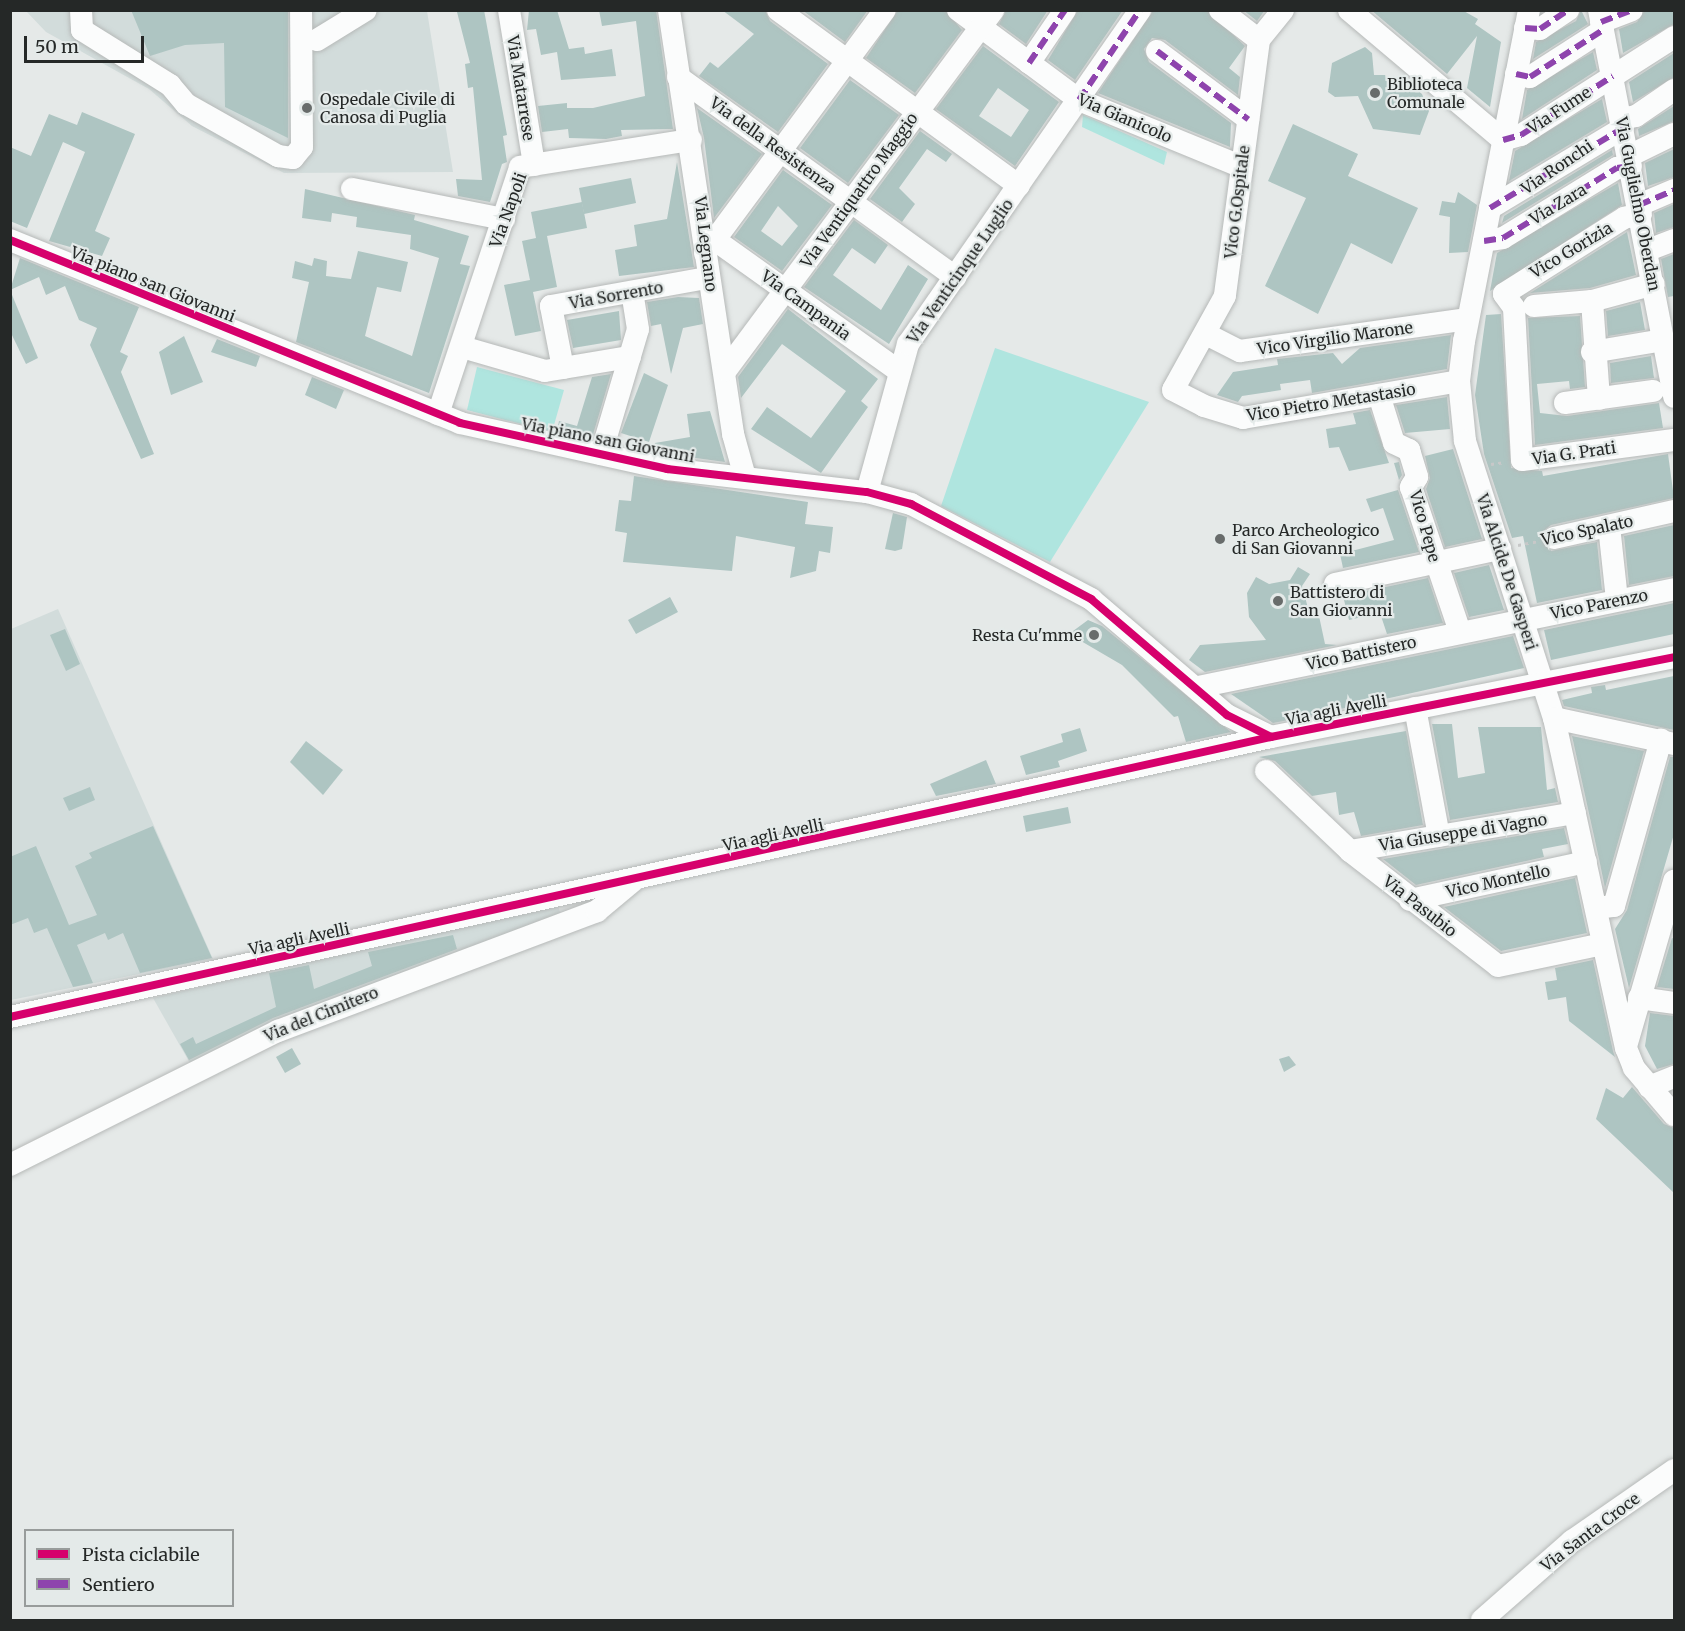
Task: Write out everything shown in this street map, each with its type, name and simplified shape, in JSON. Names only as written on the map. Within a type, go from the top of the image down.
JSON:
[{"type":"street","points":[[81,10],[82,30],[170,86],[186,104],[278,156],[293,158],[302,147],[301,10]]},
{"type":"street","points":[[317,40],[366,10]]},
{"type":"street","name":"Via Matarrese","points":[[509,10],[534,165]]},
{"type":"street","name":"Via Legnano","points":[[669,10],[678,77],[710,246],[707,278],[726,370],[733,434],[745,477]]},
{"type":"street","points":[[778,10],[1019,186]]},
{"type":"street","points":[[710,246],[885,10]]},
{"type":"street","name":"Via Gianicolo","points":[[958,10],[987,19],[1029,63],[1079,100],[1242,167]]},
{"type":"street","points":[[1029,63],[1065,10]]},
{"type":"street","name":"Via Venticinque Luglio","points":[[867,492],[897,370],[908,344],[1140,10]]},
{"type":"street","points":[[1220,10],[1259,40],[1283,10]]},
{"type":"street","points":[[1349,10],[1503,140]]},
{"type":"street","points":[[1527,19],[1540,29],[1568,10]]},
{"type":"street","points":[[1516,74],[1530,76],[1601,21],[1632,10]]},
{"type":"street","name":"Via Ventiquattro Maggio","points":[[726,370],[916,111],[987,19]]},
{"type":"street","name":"Via Alcide De Gasperi","points":[[1527,19],[1468,319],[1459,381],[1474,466],[1554,718],[1626,1048],[1649,1087],[1674,1114]]},
{"type":"street","name":"Via Guglielmo Oberdan","points":[[1601,21],[1648,250],[1661,288],[1668,348],[1669,395]]},
{"type":"street","name":"Via Fume","points":[[1503,140],[1521,135],[1674,37]]},
{"type":"street","name":"Vico G.Ospitale","points":[[1173,390],[1225,296],[1259,40]]},
{"type":"street","points":[[1157,51],[1248,119]]},
{"type":"street","name":"Via della Resistenza","points":[[678,77],[956,277]]},
{"type":"street","name":"Via Ronchi","points":[[1490,208],[1674,90]]},
{"type":"street","name":"Via Zara","points":[[1484,241],[1503,238],[1674,134]]},
{"type":"street","name":"Via Napoli","points":[[438,414],[520,167],[691,140]]},
{"type":"street","points":[[352,189],[504,219]]},
{"type":"street","name":"Vico Gorizia","points":[[1518,303],[1624,218],[1674,190]]},
{"type":"street","name":"Via piano san Giovanni","points":[[10,240],[438,414],[601,454],[745,477],[867,492],[911,504],[1046,572],[1090,599],[1242,725],[1271,737]]},
{"type":"street","points":[[1648,250],[1674,240]]},
{"type":"street","name":"Via Campania","points":[[710,246],[785,290],[897,370]]},
{"type":"street","name":"Via Sorrento","points":[[563,368],[551,306],[707,278]]},
{"type":"street","points":[[1522,460],[1518,303],[1592,301],[1661,288]]},
{"type":"street","points":[[601,454],[638,329],[632,292]]},
{"type":"street","points":[[1592,301],[1592,352],[1599,399]]},
{"type":"street","name":"Vico Virgilio Marone","points":[[1206,334],[1240,351],[1468,319]]},
{"type":"street","points":[[462,347],[545,371],[630,357]]},
{"type":"street","points":[[1592,352],[1668,348]]},
{"type":"street","name":"Vico Pietro Metastasio","points":[[1173,390],[1203,406],[1243,418],[1459,381]]},
{"type":"street","name":"Vico Pepe","points":[[1379,395],[1394,443],[1409,450],[1417,477],[1410,487],[1460,632]]},
{"type":"street","points":[[1565,403],[1669,395]]},
{"type":"street","name":"Via G. Prati","points":[[1522,460],[1674,440]]},
{"type":"street","name":"Vico Spalato","points":[[1554,538],[1674,511]]},
{"type":"street","points":[[1609,526],[1617,600]]},
{"type":"street","points":[[1335,584],[1500,549]]},
{"type":"street","name":"Vico Parenzo","points":[[1523,619],[1674,589]]},
{"type":"street","name":"Vico Battistero","points":[[1198,687],[1523,619]]},
{"type":"street","name":"Via agli Avelli","points":[[10,1017],[1271,737],[1674,657]]},
{"type":"street","points":[[1415,708],[1439,836]]},
{"type":"street","points":[[1554,718],[1668,742],[1614,906],[1597,908]]},
{"type":"street","name":"Via Pasubio","points":[[1266,771],[1350,851],[1410,900],[1498,966],[1602,944]]},
{"type":"street","name":"Via Giuseppe di Vagno","points":[[1350,851],[1575,813]]},
{"type":"street","name":"Vico Montello","points":[[1410,900],[1586,862]]},
{"type":"street","name":"Via del Cimitero","points":[[10,1165],[278,1031],[597,911],[637,879]]},
{"type":"street","points":[[1626,1048],[1674,881]]},
{"type":"street","points":[[1640,998],[1674,1003]]},
{"type":"street","points":[[1649,1087],[1674,1077]]},
{"type":"street","name":"Via Santa Croce","points":[[1482,1620],[1572,1541],[1674,1470]]},
{"type":"shaded area","name":"Ospedale Civile di Canosa di Puglia","points":[[26,11],[427,11],[453,172],[284,173],[192,126],[149,89],[46,32]]},
{"type":"shaded area","points":[[1083,115],[1167,152],[1164,165],[1082,127]]},
{"type":"shaded area","points":[[995,348],[1149,402],[1050,562],[941,506]]},
{"type":"shaded area","points":[[477,367],[564,390],[552,432],[467,410]]},
{"type":"shaded area","points":[[58,609],[213,959],[11,1000],[11,629]]},
{"type":"shaded area","points":[[558,905],[561,916],[191,1065],[153,998]]},
{"type":"building","points":[[131,10],[288,10],[288,138],[225,107],[224,43],[185,45],[150,56]]},
{"type":"building","points":[[484,10],[507,135],[503,136],[507,162],[502,164],[490,202],[458,196],[456,179],[482,180],[473,87],[468,88],[465,64],[470,63],[457,12]]},
{"type":"building","points":[[529,10],[557,10],[569,49],[584,47],[585,54],[612,49],[616,76],[561,80],[557,52],[541,55],[536,29],[527,30]]},
{"type":"building","points":[[599,10],[656,10],[673,129],[621,130],[622,136],[606,139],[569,138],[568,129],[542,132],[538,106],[567,103],[567,108],[593,108],[645,96],[636,21],[602,26]]},
{"type":"building","points":[[722,10],[765,10],[770,21],[828,64],[778,132],[699,76],[710,62],[718,68],[754,34]]},
{"type":"building","points":[[802,10],[868,10],[845,42]]},
{"type":"building","points":[[898,10],[945,10],[962,30],[915,93],[866,58]]},
{"type":"building","points":[[1006,10],[1048,10],[1026,44],[999,24]]},
{"type":"building","points":[[1078,10],[1123,10],[1075,80],[1048,60]]},
{"type":"building","points":[[1153,10],[1207,10],[1245,46],[1229,68],[1240,77],[1238,95],[1165,40],[1152,38],[1144,49],[1149,62],[1231,123],[1230,147],[1098,93]]},
{"type":"building","points":[[1243,10],[1265,10],[1257,21]]},
{"type":"building","points":[[1371,10],[1462,10],[1478,19],[1475,24],[1501,42],[1490,107],[1467,88],[1477,36],[1447,74]]},
{"type":"building","points":[[1581,10],[1588,24],[1533,59],[1536,42],[1576,21]]},
{"type":"building","points":[[1645,10],[1674,10],[1674,24],[1623,53],[1619,29],[1637,22]]},
{"type":"building","points":[[983,46],[1059,102],[1015,166],[936,109]],"holes":[[[998,88],[1029,110],[1011,137],[979,116]]]},
{"type":"building","name":"Biblioteca Comunale","points":[[1365,47],[1372,53],[1374,75],[1385,75],[1393,90],[1416,89],[1422,94],[1429,111],[1420,135],[1373,129],[1358,96],[1335,97],[1328,92],[1332,63]]},
{"type":"building","points":[[1593,52],[1597,70],[1522,119],[1527,90]]},
{"type":"building","points":[[1674,53],[1674,77],[1633,102],[1629,82]]},
{"type":"building","points":[[850,80],[899,115],[848,183],[800,148]]},
{"type":"building","points":[[1602,99],[1607,122],[1509,181],[1515,151]]},
{"type":"building","points":[[1674,106],[1674,121],[1639,136],[1638,129]]},
{"type":"building","points":[[697,108],[762,154],[714,218],[704,138]]},
{"type":"building","points":[[82,112],[135,134],[95,231],[110,238],[102,256],[49,241],[85,152],[63,142],[27,228],[10,221],[10,147],[31,156],[49,114],[77,125]]},
{"type":"building","points":[[1293,124],[1358,154],[1348,176],[1418,208],[1392,264],[1351,243],[1318,314],[1265,286],[1306,198],[1268,181]]},
{"type":"building","points":[[920,131],[952,154],[946,162],[927,149],[899,188],[915,204],[902,222],[870,199]]},
{"type":"building","points":[[1674,149],[1674,177],[1648,186],[1645,163]]},
{"type":"building","points":[[1612,150],[1613,155],[1502,223],[1504,216]]},
{"type":"building","points":[[677,162],[694,267],[619,276],[615,250],[637,246],[634,225],[667,219]]},
{"type":"building","points":[[783,170],[832,205],[782,271],[734,237]],"holes":[[[778,206],[798,226],[782,246],[761,231]]]},
{"type":"building","points":[[631,178],[636,203],[584,214],[579,188]]},
{"type":"building","points":[[1618,183],[1622,205],[1490,291],[1497,253]]},
{"type":"building","points":[[305,189],[415,215],[414,220],[469,236],[460,264],[470,266],[429,393],[296,342],[309,282],[292,278],[295,261],[312,266],[314,258],[327,261],[326,276],[351,279],[358,251],[408,262],[401,292],[377,287],[365,336],[412,356],[439,258],[410,249],[411,235],[356,227],[357,217],[332,213],[331,222],[302,218]]},
{"type":"building","points":[[1458,192],[1477,205],[1468,252],[1449,253],[1450,217],[1439,215],[1442,201],[1455,203]]},
{"type":"building","points":[[582,202],[587,228],[547,236],[557,287],[533,292],[541,331],[515,336],[504,285],[530,280],[522,241],[536,238],[531,212]]},
{"type":"building","points":[[1674,204],[1674,227],[1656,233],[1654,213]]},
{"type":"building","points":[[854,220],[888,245],[875,264],[852,248],[833,275],[881,310],[908,265],[928,279],[889,344],[804,287]]},
{"type":"building","points":[[1627,232],[1636,275],[1590,288],[1530,293]]},
{"type":"building","points":[[1674,254],[1674,296],[1668,297],[1661,259]]},
{"type":"building","points":[[20,258],[139,307],[120,352],[128,356],[121,372],[154,454],[141,459],[90,345],[97,328],[79,320],[65,286],[46,295],[39,277],[10,290]]},
{"type":"building","points":[[10,290],[38,358],[26,364],[10,331]]},
{"type":"building","points":[[678,297],[699,298],[703,324],[683,328],[671,374],[661,324],[651,326],[647,302]]},
{"type":"building","points":[[1640,302],[1645,330],[1608,336],[1606,311]]},
{"type":"building","points":[[788,309],[878,379],[861,401],[868,407],[821,473],[751,429],[767,407],[811,438],[846,391],[782,344],[741,398],[738,377]]},
{"type":"building","points":[[619,311],[621,340],[573,348],[567,320]]},
{"type":"building","points":[[1501,314],[1511,468],[1542,471],[1543,476],[1668,454],[1674,498],[1551,525],[1541,533],[1551,551],[1597,542],[1602,590],[1537,603],[1523,536],[1512,538],[1484,454],[1475,395],[1486,315]]},
{"type":"building","points":[[1580,316],[1585,387],[1570,389],[1569,381],[1537,384],[1540,413],[1567,416],[1659,403],[1663,428],[1535,445],[1528,318]]},
{"type":"building","points":[[1451,335],[1447,369],[1312,393],[1310,380],[1280,384],[1281,390],[1242,396],[1238,402],[1217,395],[1233,372],[1278,365],[1277,359],[1333,353],[1342,364],[1360,348]]},
{"type":"building","points":[[184,336],[203,382],[171,395],[159,352]]},
{"type":"building","points":[[217,339],[260,356],[256,367],[211,352]]},
{"type":"building","points":[[1651,356],[1654,378],[1611,383],[1610,363]]},
{"type":"building","points":[[644,373],[668,385],[649,442],[621,433]]},
{"type":"building","points":[[611,374],[592,438],[557,431],[559,421],[577,426],[592,377]]},
{"type":"building","points":[[312,377],[344,390],[336,409],[305,395]]},
{"type":"building","points":[[1447,397],[1450,429],[1405,433],[1396,405]]},
{"type":"building","points":[[1370,410],[1389,463],[1349,471],[1339,447],[1329,448],[1326,429],[1356,424],[1353,413]]},
{"type":"building","points":[[710,411],[725,462],[652,452],[655,443],[690,437],[687,414]]},
{"type":"building","points":[[1453,449],[1482,539],[1445,547],[1426,489],[1430,478],[1425,456]]},
{"type":"building","points":[[1399,462],[1402,475],[1399,480],[1394,463]]},
{"type":"building","points":[[634,476],[808,502],[805,524],[833,527],[830,553],[819,551],[816,571],[790,578],[795,547],[736,536],[732,571],[623,562],[627,533],[615,531],[619,500],[631,501]]},
{"type":"building","points":[[1398,490],[1419,552],[1343,568],[1340,554],[1394,540],[1383,508],[1371,512],[1366,499]]},
{"type":"building","points":[[893,513],[907,517],[902,549],[895,551],[885,549]]},
{"type":"building","points":[[1674,525],[1674,576],[1629,585],[1624,536]]},
{"type":"building","points":[[1489,565],[1504,610],[1469,617],[1454,573]]},
{"type":"building","points":[[1298,567],[1310,574],[1302,586],[1308,608],[1319,616],[1325,644],[1337,645],[1205,672],[1189,660],[1200,645],[1266,640],[1249,617],[1247,593],[1256,577],[1269,584],[1290,580]]},
{"type":"building","points":[[1428,578],[1443,623],[1387,634],[1380,613],[1349,620],[1343,596]]},
{"type":"building","points":[[670,597],[678,612],[636,634],[628,620]]},
{"type":"building","points":[[1674,603],[1674,634],[1551,660],[1544,630]]},
{"type":"building","points":[[1088,620],[1102,626],[1231,732],[1186,742],[1178,716],[1174,717],[1122,665],[1069,634]]},
{"type":"building","points":[[65,629],[80,664],[66,671],[50,635]]},
{"type":"building","points":[[1513,636],[1524,668],[1309,716],[1273,723],[1231,694]]},
{"type":"building","points":[[1674,676],[1674,730],[1564,706],[1562,700],[1592,693],[1591,687],[1605,685],[1606,690]]},
{"type":"building","points":[[1432,724],[1452,724],[1458,778],[1485,773],[1478,727],[1541,727],[1547,790],[1555,788],[1558,802],[1450,820]]},
{"type":"building","points":[[1080,728],[1087,751],[1058,761],[1060,767],[1026,775],[1020,756],[1063,742],[1061,734]]},
{"type":"building","points":[[1406,731],[1423,825],[1361,836],[1354,812],[1339,815],[1336,792],[1312,796],[1275,761],[1259,757]]},
{"type":"building","points":[[1572,736],[1644,751],[1605,888],[1599,859]]},
{"type":"building","points":[[306,741],[343,770],[323,795],[290,762]]},
{"type":"building","points":[[1670,757],[1674,757],[1674,834],[1629,988],[1615,929],[1627,910]]},
{"type":"building","points":[[986,760],[996,784],[936,796],[930,784]]},
{"type":"building","points":[[90,787],[95,800],[69,811],[63,798]]},
{"type":"building","points":[[1068,807],[1071,823],[1026,832],[1023,816]]},
{"type":"building","points":[[153,826],[212,958],[140,973],[123,933],[108,940],[105,933],[77,945],[93,983],[73,987],[47,928],[34,933],[28,918],[10,925],[10,857],[36,846],[69,925],[97,915],[75,866],[92,858],[89,853]]},
{"type":"building","points":[[1564,828],[1568,844],[1542,849],[1544,857],[1416,885],[1383,859]]},
{"type":"building","points":[[1575,878],[1587,933],[1501,951],[1444,907]]},
{"type":"building","points":[[453,935],[457,949],[273,1018],[189,1060],[180,1044],[193,1037],[196,1044],[276,1007],[269,973],[309,965],[314,989],[372,966],[368,952]]},
{"type":"building","points":[[1672,938],[1674,939],[1674,989],[1657,987]]},
{"type":"building","points":[[1593,960],[1615,1057],[1569,1021],[1566,997],[1548,1000],[1545,982],[1557,980],[1555,968]]},
{"type":"building","points":[[1650,1013],[1674,1016],[1674,1064],[1657,1069],[1645,1046]]},
{"type":"building","points":[[292,1048],[301,1064],[285,1073],[276,1057]]},
{"type":"building","points":[[1289,1056],[1296,1065],[1284,1072],[1279,1059]]},
{"type":"building","points":[[1632,1087],[1664,1124],[1674,1128],[1674,1193],[1596,1119],[1606,1088],[1623,1098]]},
{"type":"marked path","points":[[1029,63],[1065,10]]},
{"type":"marked path","points":[[1079,100],[1140,10]]},
{"type":"marked path","points":[[1525,28],[1540,29],[1568,10]]},
{"type":"marked path","points":[[1601,22],[1632,10]]},
{"type":"marked path","points":[[1516,74],[1530,77],[1603,30]]},
{"type":"marked path","points":[[1157,51],[1248,119]]},
{"type":"marked path","points":[[1503,140],[1521,135],[1613,76]]},
{"type":"marked path","points":[[1490,208],[1623,128]]},
{"type":"marked path","points":[[1484,241],[1503,238],[1617,168],[1631,166]]},
{"type":"marked path","points":[[1639,205],[1674,190]]},
{"type":"cycle path","points":[[10,240],[460,423],[667,469],[867,492],[911,504],[1091,599],[1227,715],[1271,737]]},
{"type":"cycle path","points":[[10,1017],[1271,737],[1674,657]]},
{"type":"place","name":"Biblioteca Comunale","points":[[1375,93]]},
{"type":"place","name":"Ospedale Civile di Canosa di Puglia","points":[[307,108]]},
{"type":"place","name":"Parco Archeologico di San Giovanni","points":[[1220,539]]},
{"type":"place","name":"Battistero di San Giovanni","points":[[1278,601]]},
{"type":"place","name":"Resta Cu'mme","points":[[1094,635]]}]
